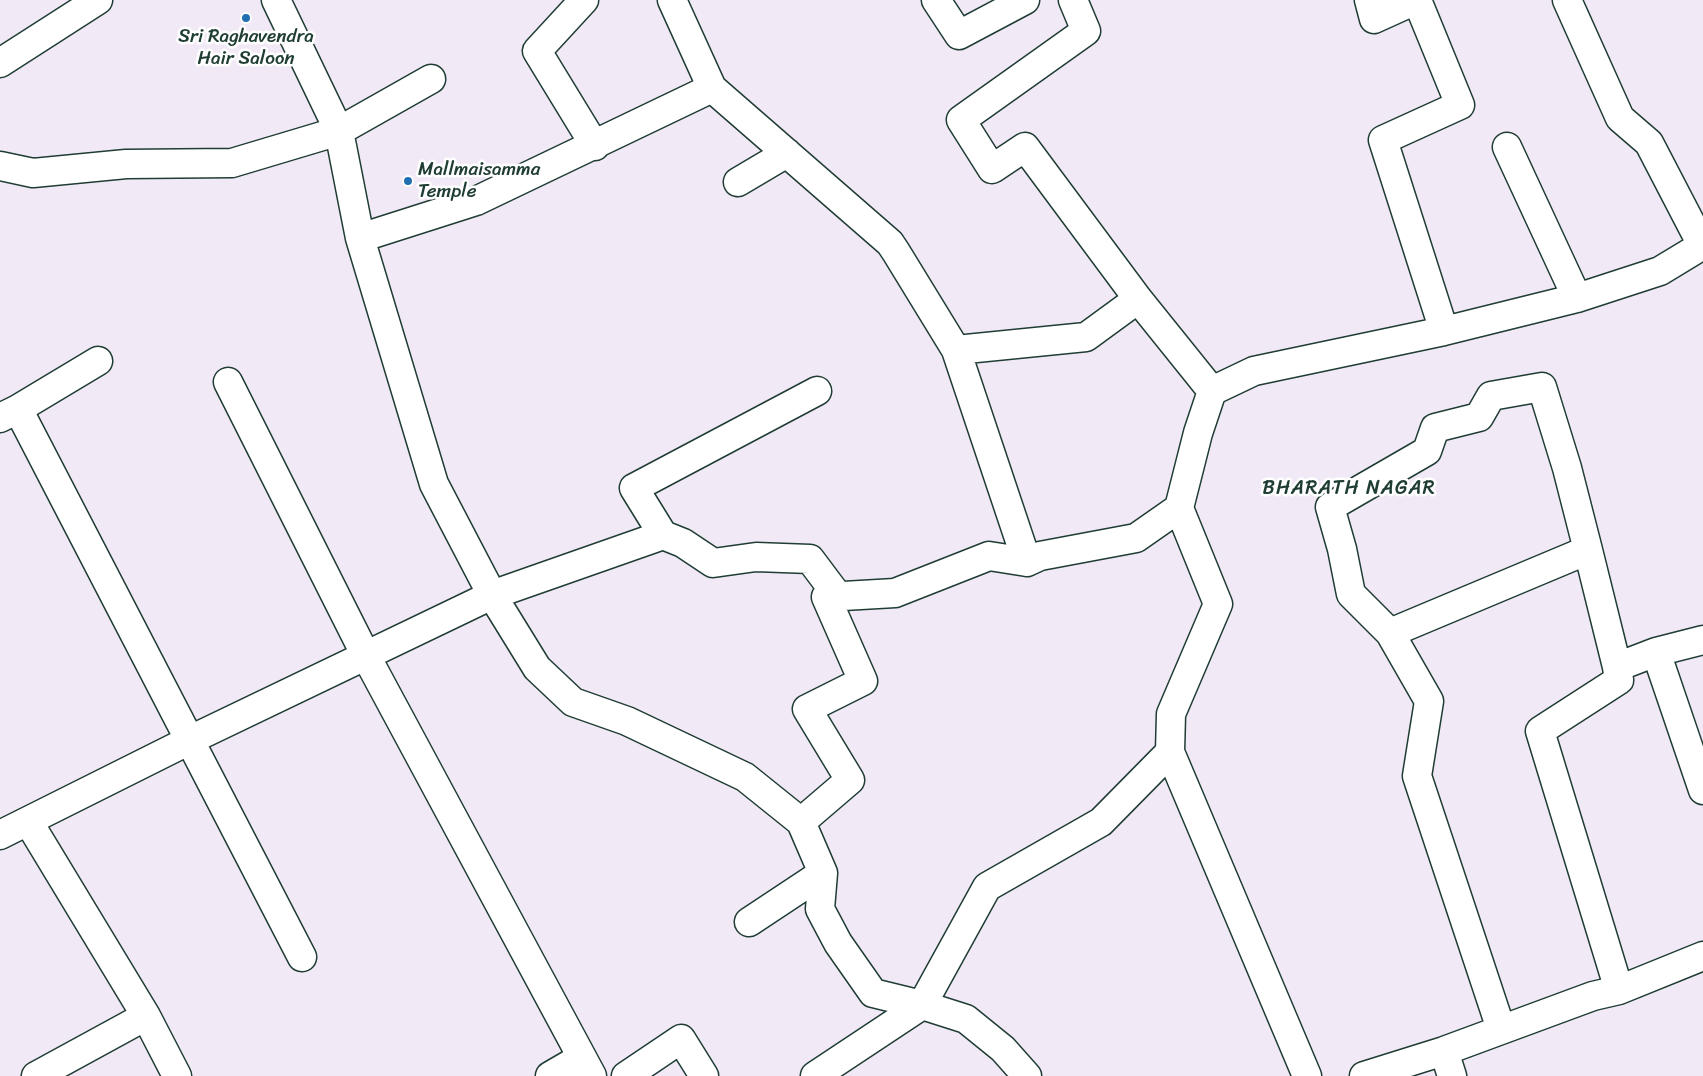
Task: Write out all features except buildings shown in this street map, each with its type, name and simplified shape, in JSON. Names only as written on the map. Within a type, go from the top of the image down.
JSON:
[{"type":"street","points":[[0,63],[98,0]]},
{"type":"street","points":[[584,0],[537,52],[595,146]]},
{"type":"street","points":[[672,0],[712,88],[890,243],[956,350],[1027,562]]},
{"type":"street","points":[[936,0],[959,34],[1025,0]]},
{"type":"street","points":[[1074,0],[1086,31],[961,120],[992,169],[1025,147],[1138,299],[1212,391]]},
{"type":"street","points":[[1369,0],[1374,19],[1416,0],[1460,106],[1383,140],[1444,330]]},
{"type":"street","points":[[1307,1076],[1170,752],[1171,714],[1218,604],[1179,508],[1198,433],[1212,391],[1254,370],[1444,330],[1577,298],[1660,271],[1702,246],[1649,143],[1620,118],[1567,0]]},
{"type":"street","points":[[280,1],[339,131],[360,238],[434,484],[492,595],[537,668],[573,702],[627,722],[746,777],[800,822],[823,873],[820,909],[838,943],[873,993],[922,1004],[966,1019],[1003,1049],[1027,1076]]},
{"type":"street","points":[[0,166],[33,173],[126,164],[232,163],[339,131],[431,79]]},
{"type":"street","points":[[360,238],[476,201],[595,146],[712,88]]},
{"type":"street","points":[[1507,147],[1577,298]]},
{"type":"street","points":[[738,182],[786,153]]},
{"type":"street","points":[[956,350],[1086,337],[1138,299]]},
{"type":"street","points":[[98,361],[9,414],[190,740],[302,957]]},
{"type":"street","points":[[228,382],[366,656],[587,1067],[550,1076]]},
{"type":"street","points":[[1502,1028],[1417,776],[1429,701],[1390,633],[1351,594],[1342,549],[1330,507],[1427,451],[1435,428],[1478,418],[1491,396],[1542,387],[1567,468],[1619,680],[1540,732],[1619,990]]},
{"type":"street","points":[[817,391],[634,488],[663,535],[683,543],[712,563],[756,558],[810,559],[834,591],[826,597]]},
{"type":"street","points":[[826,597],[895,593],[989,556],[1027,562],[1040,556],[1136,538],[1179,508]]},
{"type":"street","points":[[0,835],[190,740],[492,595],[663,535]]},
{"type":"street","points":[[1390,633],[1588,550]]},
{"type":"street","points":[[800,822],[850,780],[807,709],[863,681],[826,597]]},
{"type":"street","points":[[1617,668],[1656,652],[1703,640]]},
{"type":"street","points":[[1656,652],[1703,790]]},
{"type":"street","points":[[815,1076],[922,1004],[988,887],[1102,822],[1170,752]]},
{"type":"street","points":[[28,821],[146,1016],[178,1076]]},
{"type":"street","points":[[749,922],[823,873]]},
{"type":"street","points":[[1364,1076],[1448,1064],[1502,1028],[1593,996],[1619,990],[1703,956]]},
{"type":"street","points":[[36,1076],[146,1016]]},
{"type":"street","points":[[626,1076],[681,1038],[704,1076]]},
{"type":"place","name":"Sri Raghavendra Hair Saloon","points":[[246,18]]},
{"type":"place","name":"Mallmaisamma Temple","points":[[408,181]]},
{"type":"district","name":"BHARATH NAGAR","points":[[1349,489]]}]
